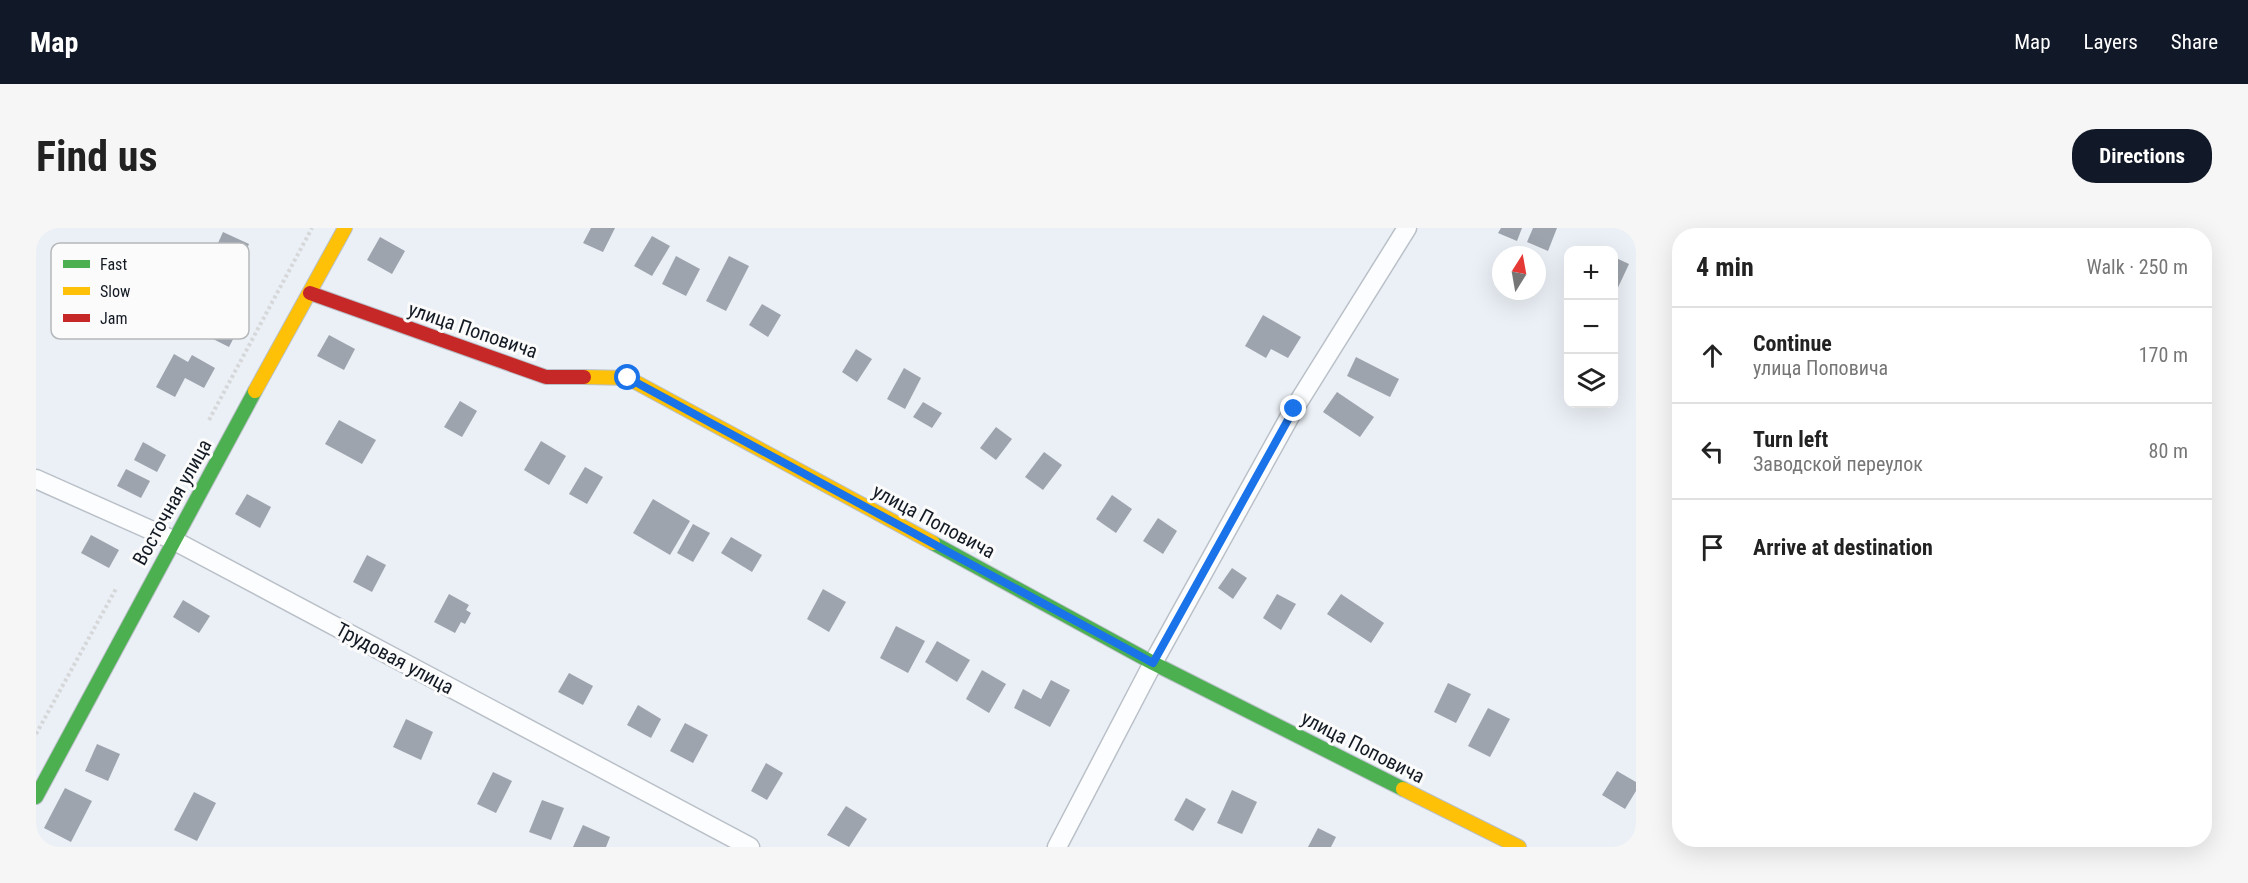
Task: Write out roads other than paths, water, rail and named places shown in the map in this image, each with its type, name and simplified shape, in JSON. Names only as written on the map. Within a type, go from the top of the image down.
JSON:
[{"type":"street","name":"Восточная улица","points":[[36,797],[173,540],[345,228]]},
{"type":"street","points":[[1057,847],[1153,663],[1294,409],[1407,228]]},
{"type":"street","name":"улица Поповича","points":[[310,293],[546,377],[628,378],[1153,663],[1519,847]]},
{"type":"street","name":"Трудовая улица","points":[[36,479],[173,540],[750,847]]}]
